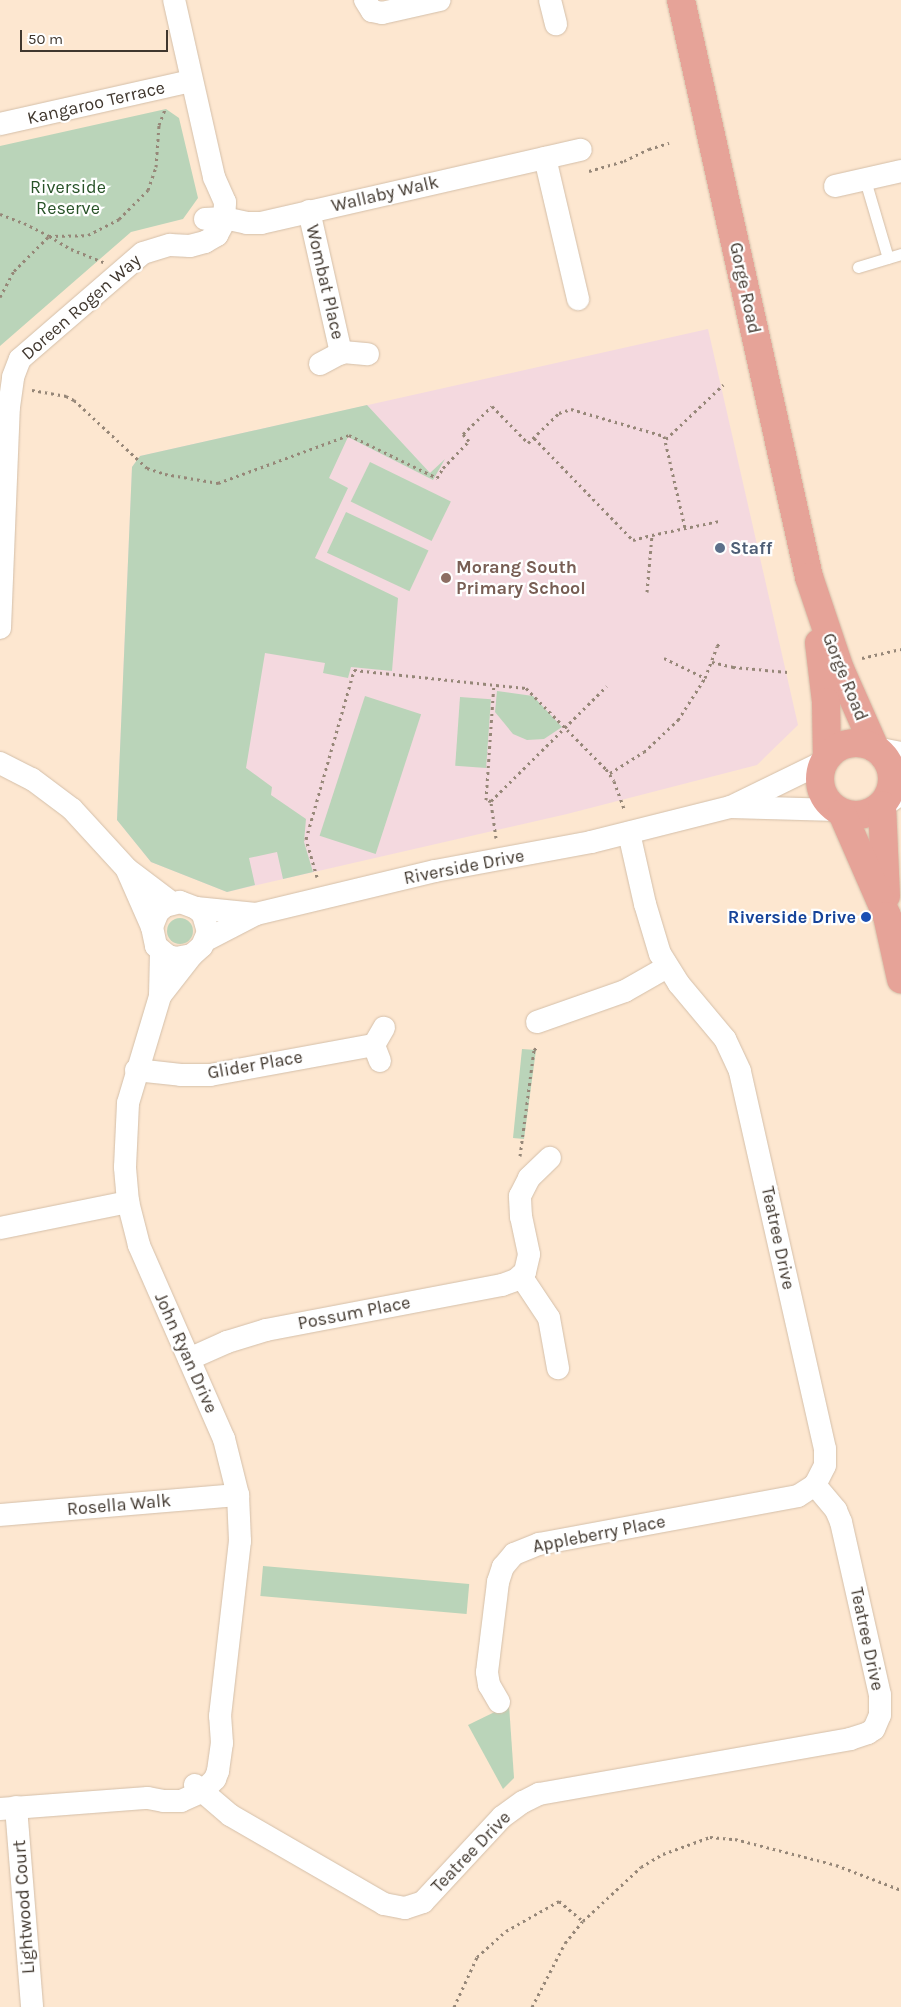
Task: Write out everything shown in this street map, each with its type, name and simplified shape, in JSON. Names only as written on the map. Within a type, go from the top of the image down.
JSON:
[{"type":"main road","name":"Gorge Road","points":[[681,0],[809,577],[826,702],[825,760]]},
{"type":"main road","name":"Gorge Road","points":[[809,577],[840,669],[886,752]]},
{"type":"main road","points":[[887,916],[889,799],[892,776],[886,752],[866,744],[850,744],[835,749],[825,760],[820,772],[823,794],[839,812],[887,916],[901,979]]},
{"type":"main road","points":[[839,812],[859,816],[868,814],[889,799]]},
{"type":"street","points":[[174,0],[214,177],[224,199],[215,219]]},
{"type":"street","points":[[365,0],[372,11],[382,13],[440,0]]},
{"type":"street","points":[[550,0],[556,24]]},
{"type":"street","name":"Kangaroo Terrace","points":[[0,124],[191,81]]},
{"type":"street","name":"Wallaby Walk","points":[[215,219],[256,223],[581,150]]},
{"type":"street","points":[[545,158],[578,299]]},
{"type":"street","points":[[835,186],[901,172]]},
{"type":"street","name":"Wombat Place","points":[[309,211],[342,353]]},
{"type":"street","name":"Doreen Rogen Way","points":[[0,628],[5,407],[20,359],[140,256],[149,250],[170,245],[190,246],[209,240],[219,232],[215,219]]},
{"type":"street","points":[[320,364],[342,353],[368,354]]},
{"type":"street","name":"Riverside Drive","points":[[199,948],[256,914],[435,870],[629,833],[730,807],[825,760]]},
{"type":"street","points":[[0,763],[32,779],[72,809],[127,869],[172,903],[189,904],[196,908],[206,922],[199,948],[176,958],[160,951],[153,940],[152,927],[127,869]]},
{"type":"street","name":"Riverside Drive","points":[[730,807],[839,812]]},
{"type":"street","name":"Teatree Drive","points":[[199,1788],[230,1815],[384,1904],[405,1908],[423,1902],[502,1817],[523,1802],[539,1794],[850,1739],[868,1733],[874,1728],[880,1715],[880,1695],[841,1522],[836,1510],[815,1485],[824,1466],[825,1448],[740,1071],[725,1039],[667,967],[654,940],[629,833]]},
{"type":"street","points":[[152,927],[158,912],[172,903]]},
{"type":"street","name":"Riverside Drive","points":[[196,908],[256,914]]},
{"type":"street","name":"John Ryan Drive","points":[[160,996],[199,948]]},
{"type":"street","name":"John Ryan Drive","points":[[160,951],[160,996],[136,1070],[126,1126],[125,1168],[128,1202],[144,1259],[224,1439],[238,1495],[240,1541],[220,1716],[222,1743],[218,1772],[215,1779],[199,1788]]},
{"type":"street","points":[[537,1022],[625,991],[667,967]]},
{"type":"street","name":"Glider Place","points":[[136,1070],[181,1075],[210,1075],[379,1045]]},
{"type":"street","points":[[550,1158],[528,1178],[520,1196],[521,1217],[529,1254],[525,1272],[521,1276],[547,1313],[557,1320],[558,1368]]},
{"type":"street","points":[[0,1228],[128,1202]]},
{"type":"street","name":"Possum Place","points":[[189,1359],[254,1333],[502,1285],[521,1276]]},
{"type":"street","name":"Appleberry Place","points":[[486,1692],[498,1582],[504,1566],[520,1550],[539,1544],[785,1500],[798,1496],[815,1485]]},
{"type":"street","name":"Rosella Walk","points":[[0,1515],[238,1495]]},
{"type":"street","points":[[8,1808],[148,1798],[164,1801],[181,1800],[199,1788]]},
{"type":"street","name":"Lightwood Court","points":[[8,1808],[32,2007]]},
{"type":"lane","points":[[865,180],[888,258]]},
{"type":"lane","points":[[858,267],[901,254]]},
{"type":"path","points":[[0,297],[14,271],[49,236],[88,235],[119,219],[141,199],[148,190],[156,167],[160,124],[167,104]]},
{"type":"path","points":[[580,173],[624,161],[649,149],[669,143]]},
{"type":"path","points":[[0,214],[36,228],[71,249],[107,264]]},
{"type":"path","points":[[665,440],[723,384]]},
{"type":"path","points":[[25,389],[66,396],[74,400],[147,468],[165,474],[215,483],[226,481],[349,435],[437,478],[443,468],[470,441],[463,434],[492,406],[528,443],[566,408],[664,436],[685,528]]},
{"type":"path","points":[[534,438],[633,540],[719,521]]},
{"type":"path","points":[[647,592],[652,535]]},
{"type":"path","points":[[609,773],[634,759],[666,733],[688,707],[705,678],[717,646],[721,642]]},
{"type":"path","points":[[862,658],[901,649]]},
{"type":"path","points":[[664,658],[705,678]]},
{"type":"path","points":[[712,662],[733,667],[788,672]]},
{"type":"path","points":[[317,877],[306,839],[354,670],[526,688],[609,773],[625,812]]},
{"type":"path","points":[[491,801],[486,800],[494,684]]},
{"type":"path","points":[[491,801],[607,686]]},
{"type":"path","points":[[491,801],[496,838]]},
{"type":"path","points":[[528,1178],[520,1156],[531,1065],[534,1050],[537,1046]]},
{"type":"path","points":[[532,2007],[565,1943],[582,1921],[641,1866],[663,1854],[710,1837],[735,1839],[836,1866],[901,1890]]},
{"type":"path","points":[[454,2007],[459,1992],[478,1958],[506,1931],[559,1901],[582,1921]]},
{"type":"shaded area","name":"Morang South Primary School","points":[[708,329],[798,725],[757,765],[567,814],[227,892],[151,862],[117,820],[132,467],[140,456]]},
{"type":"green space","name":"Riverside Reserve","points":[[166,109],[179,118],[198,198],[183,219],[131,232],[0,346],[0,146]]},
{"type":"green space","points":[[367,405],[430,473],[445,459],[433,480],[348,437],[329,478],[348,488],[315,558],[398,598],[392,671],[351,667],[348,678],[323,673],[325,663],[265,653],[246,768],[272,787],[271,795],[306,819],[304,842],[313,872],[283,879],[277,852],[249,858],[255,885],[227,892],[151,862],[117,820],[132,467],[140,456]]},
{"type":"green space","points":[[370,462],[451,501],[432,541],[351,502]]},
{"type":"green space","points":[[346,512],[428,550],[409,591],[327,553]]},
{"type":"green space","points":[[497,691],[533,696],[562,727],[544,739],[527,740],[513,734],[495,712]]},
{"type":"green space","points":[[365,696],[421,714],[376,854],[320,836]]},
{"type":"green space","points":[[460,697],[491,699],[486,768],[455,766]]},
{"type":"green space","points":[[180,918],[189,922],[193,931],[189,940],[180,944],[171,940],[167,931],[171,922]]},
{"type":"green space","points":[[522,1049],[536,1050],[524,1139],[513,1138]]},
{"type":"green space","points":[[263,1566],[469,1584],[467,1614],[260,1596]]},
{"type":"green space","points":[[509,1705],[514,1778],[503,1789],[468,1725]]},
{"type":"place","name":"Staff","points":[[720,548]]},
{"type":"place","name":"Morang South Primary School","points":[[446,578]]},
{"type":"place","name":"Riverside Drive","points":[[866,917]]}]
